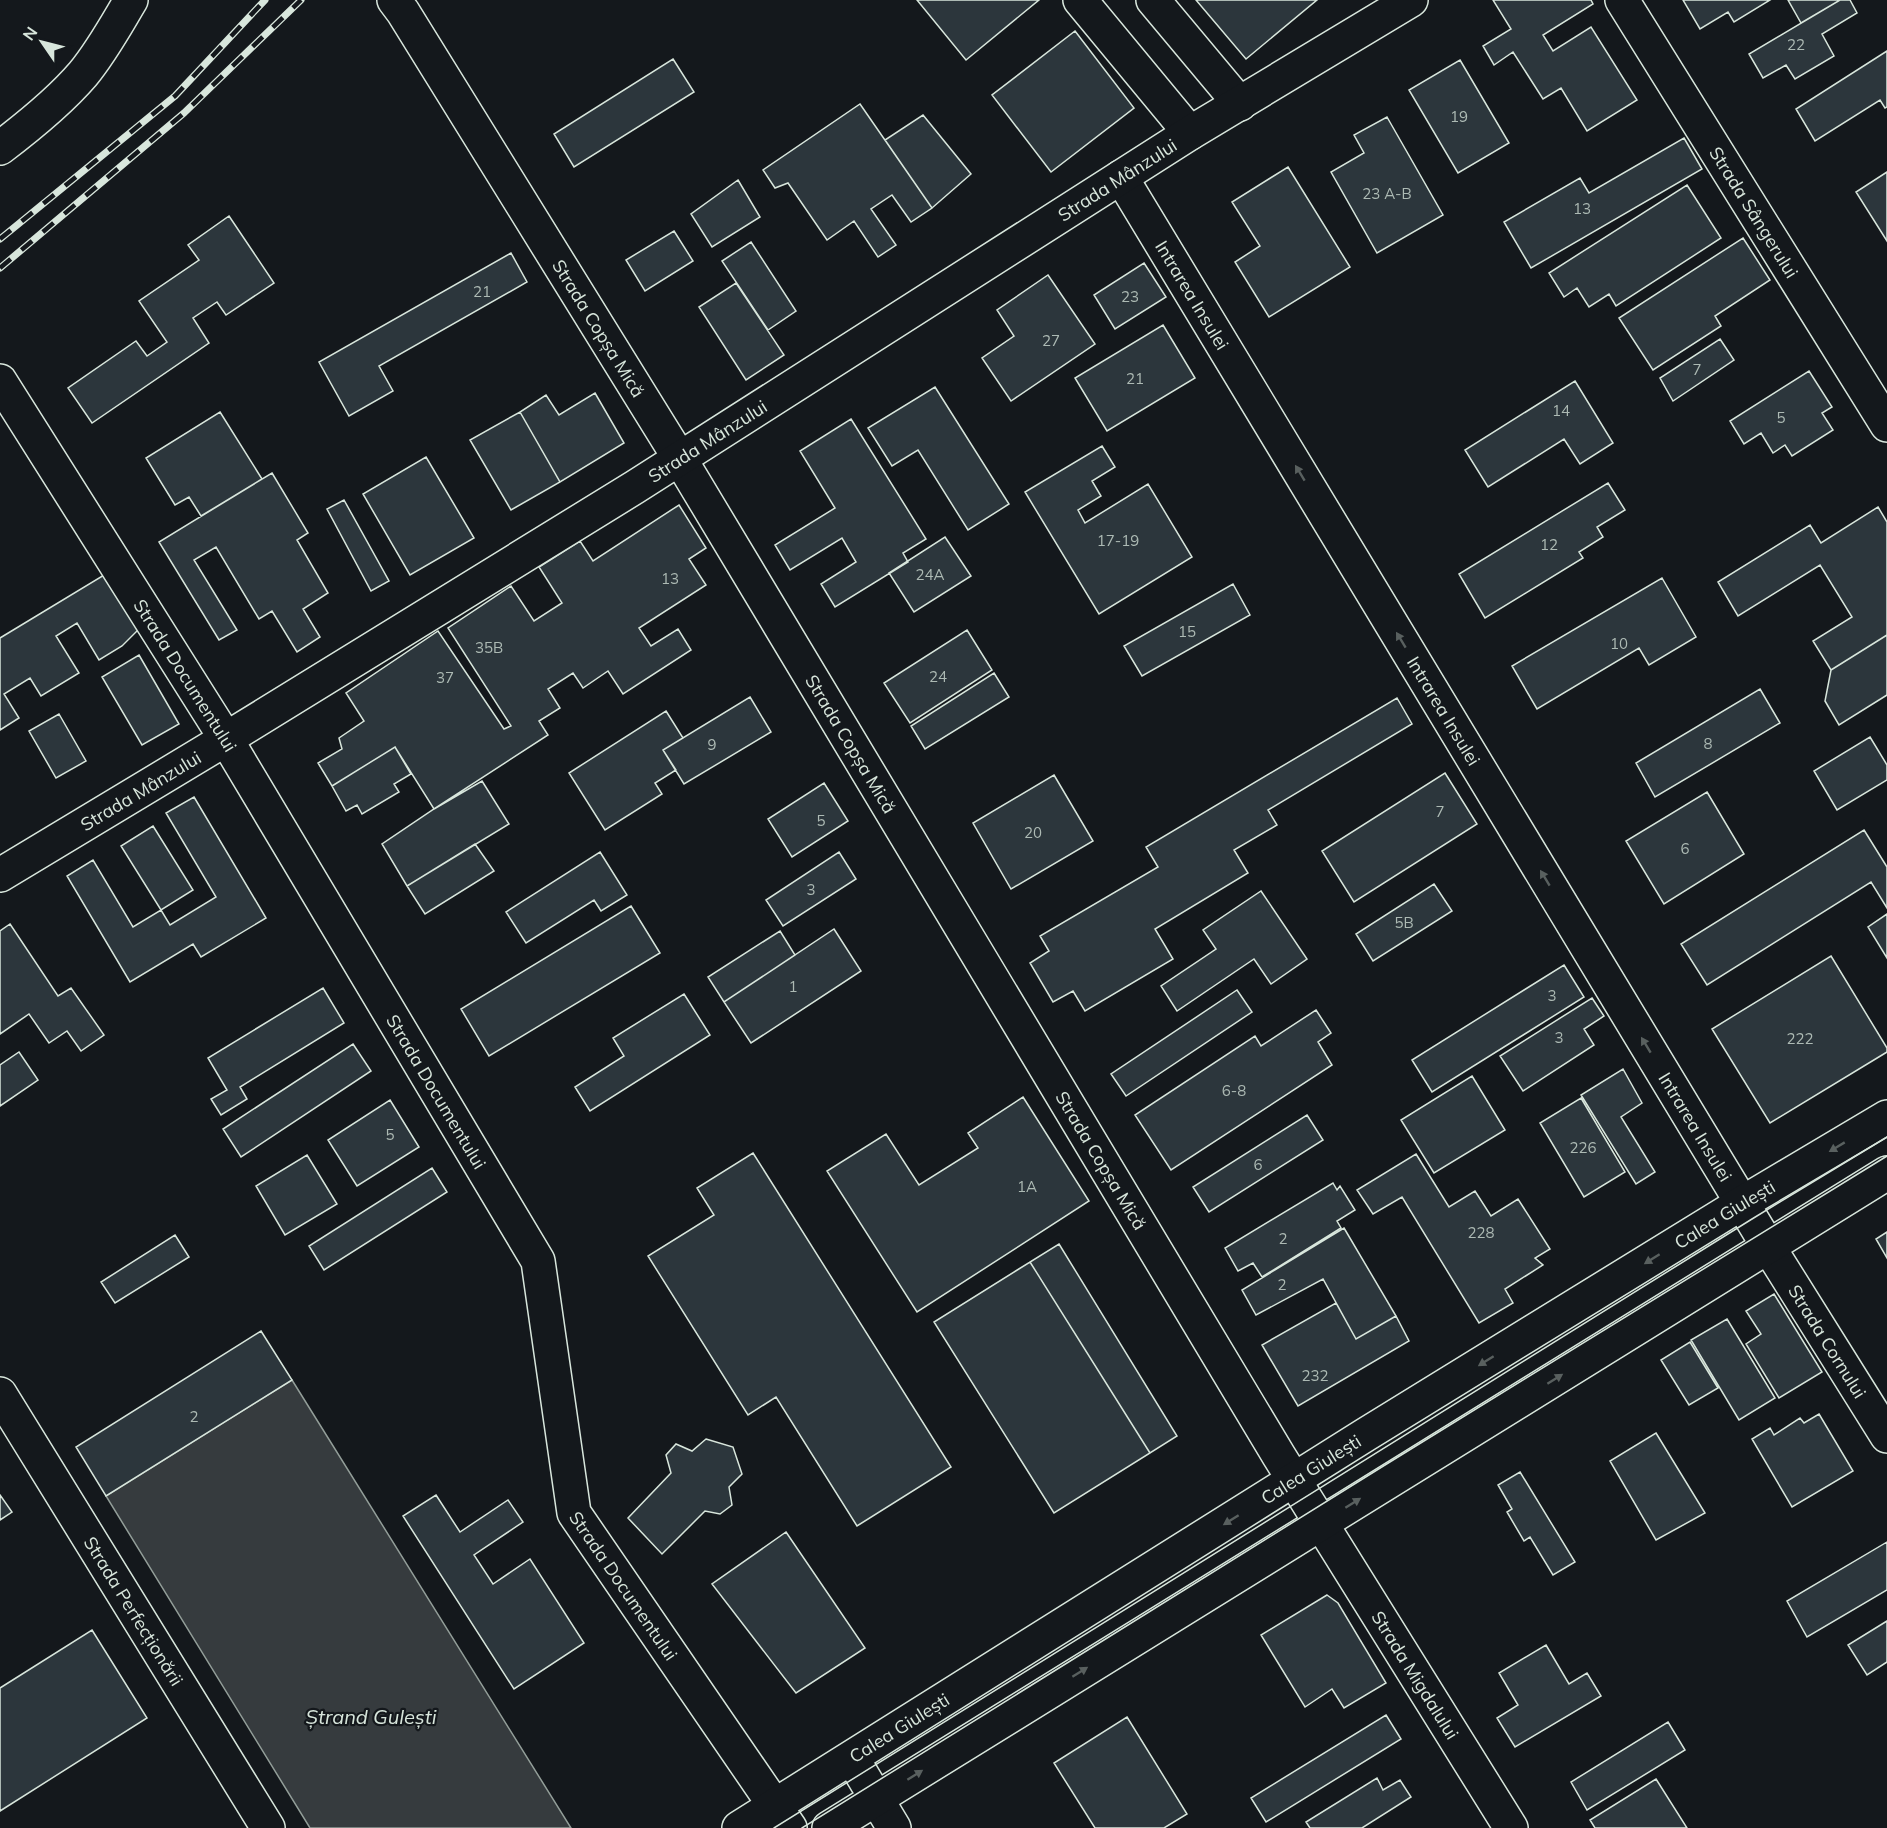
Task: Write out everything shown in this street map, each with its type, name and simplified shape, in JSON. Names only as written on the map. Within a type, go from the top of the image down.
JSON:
[{"type":"street","points":[[0,148],[56,101],[82,75],[101,50],[131,0]]},
{"type":"street","points":[[1080,0],[1190,134]]},
{"type":"street","points":[[1153,0],[1240,104]]},
{"type":"street","name":"Strada Mânzului","points":[[0,875],[226,739],[680,459],[1121,177],[1411,0]]},
{"type":"street","name":"Strada Sângerului","points":[[1622,0],[1887,425]]},
{"type":"street","name":"Strada Copșa Mică","points":[[402,4],[680,459],[1294,1480],[1322,1522]]},
{"type":"street","name":"Intrarea Insulei","points":[[1121,177],[1768,1246]]},
{"type":"street","name":"Strada Documentului","points":[[0,381],[226,739],[538,1261],[574,1513],[783,1817]]},
{"type":"street","name":"Calea Giulești","points":[[739,1828],[783,1817],[852,1758],[1294,1480],[1742,1203],[1887,1117]]},
{"type":"street","points":[[829,1828],[1887,1173]]},
{"type":"street","name":"Strada Cornului","points":[[1768,1246],[1887,1436]]},
{"type":"street","name":"Strada Perfecționării","points":[[0,1394],[268,1828]]},
{"type":"street","name":"Strada Migdalului","points":[[1322,1522],[1511,1828]]},
{"type":"street","points":[[852,1758],[894,1828]]},
{"type":"water","name":"Ștrand Gulești","points":[[292,1380],[571,1828],[310,1828],[106,1496]]},
{"type":"building","points":[[917,0],[1039,0],[966,60]]},
{"type":"building","points":[[1196,0],[1317,0],[1246,59]]},
{"type":"building","points":[[1493,0],[1591,0],[1593,4],[1543,35],[1553,51],[1591,27],[1637,100],[1587,131],[1561,88],[1543,99],[1513,52],[1494,65],[1483,46],[1511,29]]},
{"type":"building","points":[[1683,0],[1770,0],[1734,22],[1728,12],[1700,29]]},
{"type":"building","points":[[1788,0],[1840,0],[1801,23]]},
{"type":"building","points":[[1840,0],[1850,0],[1857,13],[1822,34],[1834,56],[1795,79],[1786,65],[1763,78],[1749,54]]},
{"type":"building","points":[[1075,31],[1134,108],[1051,172],[992,95]]},
{"type":"building","points":[[1887,51],[1887,107],[1885,108],[1880,100],[1815,141],[1796,109]]},
{"type":"building","points":[[673,59],[694,92],[574,167],[554,134]]},
{"type":"building","points":[[1460,60],[1509,143],[1458,173],[1409,90]]},
{"type":"building","points":[[860,104],[932,208],[911,222],[892,195],[871,209],[896,245],[878,257],[854,221],[827,240],[788,183],[775,188],[763,170]]},
{"type":"building","points":[[923,115],[971,174],[932,208],[885,140]]},
{"type":"building","points":[[1387,117],[1443,215],[1377,253],[1331,172],[1364,153],[1354,135]]},
{"type":"building","points":[[1684,138],[1702,169],[1531,268],[1504,222],[1580,178],[1589,193]]},
{"type":"building","points":[[1288,167],[1350,267],[1269,317],[1235,262],[1260,246],[1232,202]]},
{"type":"building","points":[[1887,172],[1887,241],[1856,192]]},
{"type":"building","points":[[738,180],[760,217],[712,247],[691,214]]},
{"type":"building","points":[[1687,185],[1721,238],[1616,306],[1609,294],[1589,307],[1577,288],[1564,297],[1549,273]]},
{"type":"building","points":[[229,216],[274,283],[226,315],[217,302],[193,318],[209,343],[92,423],[68,388],[136,341],[147,356],[167,342],[139,301],[199,260],[188,245]]},
{"type":"building","points":[[674,231],[693,261],[645,291],[626,260]]},
{"type":"building","points":[[1743,238],[1770,280],[1715,316],[1721,326],[1653,370],[1619,318]]},
{"type":"building","points":[[751,242],[796,311],[768,330],[722,261]]},
{"type":"building","points":[[511,253],[527,282],[379,366],[393,391],[349,416],[319,362]]},
{"type":"building","points":[[1144,263],[1166,297],[1115,329],[1094,295]]},
{"type":"building","points":[[1048,275],[1095,344],[1011,401],[982,358],[1014,336],[997,310]]},
{"type":"building","points":[[736,283],[784,355],[746,380],[699,307]]},
{"type":"building","points":[[1163,325],[1195,378],[1107,431],[1075,378]]},
{"type":"building","points":[[1720,339],[1734,360],[1673,401],[1660,378]]},
{"type":"building","points":[[1809,371],[1832,407],[1822,413],[1833,430],[1792,456],[1785,445],[1773,453],[1761,433],[1744,444],[1730,421]]},
{"type":"building","points":[[1575,381],[1613,443],[1580,464],[1564,439],[1488,487],[1465,450]]},
{"type":"building","points":[[935,387],[1009,504],[968,530],[918,450],[892,466],[868,428]]},
{"type":"building","points":[[595,393],[624,443],[560,482],[520,412],[546,395],[559,415]]},
{"type":"building","points":[[220,412],[262,479],[201,516],[189,497],[175,505],[146,458]]},
{"type":"building","points":[[520,412],[560,482],[511,510],[470,440]]},
{"type":"building","points":[[851,419],[926,539],[903,553],[908,562],[835,607],[821,584],[856,562],[842,538],[790,570],[775,545],[835,508],[800,451]]},
{"type":"building","points":[[1102,446],[1115,467],[1092,481],[1101,496],[1078,510],[1085,523],[1148,484],[1192,557],[1099,614],[1025,492]]},
{"type":"building","points":[[426,457],[474,538],[410,575],[363,494]]},
{"type":"building","points":[[272,473],[308,533],[297,540],[328,593],[303,609],[320,637],[297,652],[272,611],[259,619],[216,547],[194,560],[237,630],[219,640],[159,542]]},
{"type":"building","points":[[1608,483],[1625,510],[1597,527],[1603,537],[1579,552],[1583,558],[1485,618],[1459,574]]},
{"type":"building","points":[[344,500],[389,581],[371,591],[327,509]]},
{"type":"building","points":[[679,505],[706,548],[689,559],[706,585],[639,628],[651,646],[678,629],[691,650],[623,694],[608,671],[583,688],[573,673],[548,689],[560,708],[539,721],[548,735],[434,809],[395,747],[332,786],[318,763],[342,749],[339,738],[364,721],[346,693],[438,631],[504,729],[511,726],[448,628],[511,586],[534,621],[562,603],[539,567],[580,541],[593,561]]},
{"type":"building","points":[[1878,507],[1887,522],[1887,635],[1831,670],[1813,641],[1852,617],[1820,565],[1738,616],[1718,582],[1810,525],[1821,543]]},
{"type":"building","points":[[945,537],[971,576],[914,612],[889,573]]},
{"type":"building","points":[[104,575],[138,630],[122,646],[99,660],[77,623],[56,636],[79,673],[41,696],[30,678],[4,694],[19,718],[0,730],[0,638]]},
{"type":"building","points":[[1662,578],[1696,637],[1649,665],[1639,648],[1537,709],[1512,666]]},
{"type":"building","points":[[1233,584],[1250,615],[1142,676],[1124,646]]},
{"type":"building","points":[[967,630],[992,670],[910,723],[884,683]]},
{"type":"building","points":[[1887,635],[1887,695],[1839,725],[1825,701],[1831,670]]},
{"type":"building","points":[[139,655],[179,724],[142,745],[102,677]]},
{"type":"building","points":[[994,673],[1009,697],[925,749],[911,726]]},
{"type":"building","points":[[1760,689],[1780,723],[1655,797],[1636,763]]},
{"type":"building","points":[[750,697],[771,732],[684,784],[663,750]]},
{"type":"building","points":[[1397,698],[1412,724],[1268,810],[1277,825],[1234,850],[1248,873],[1155,929],[1173,959],[1085,1011],[1073,991],[1053,1002],[1030,963],[1049,951],[1040,936],[1158,867],[1146,847]]},
{"type":"building","points":[[666,711],[683,738],[663,750],[676,770],[655,783],[662,794],[605,830],[569,773]]},
{"type":"building","points":[[59,714],[86,761],[56,778],[29,731]]},
{"type":"building","points":[[1870,737],[1887,765],[1887,780],[1837,810],[1814,771]]},
{"type":"building","points":[[395,747],[411,774],[394,784],[399,792],[362,814],[357,805],[346,811],[332,786]]},
{"type":"building","points":[[1445,773],[1477,824],[1354,902],[1322,851]]},
{"type":"building","points":[[1054,775],[1093,841],[1011,889],[973,823]]},
{"type":"building","points":[[482,781],[509,824],[407,886],[382,844],[434,809]]},
{"type":"building","points":[[824,783],[848,821],[792,857],[768,819]]},
{"type":"building","points":[[1707,792],[1744,854],[1664,904],[1626,841]]},
{"type":"building","points":[[194,797],[266,918],[201,957],[193,944],[130,982],[67,876],[93,860],[133,927],[161,910],[170,925],[216,897],[166,813]]},
{"type":"building","points":[[153,826],[193,890],[161,910],[121,846]]},
{"type":"building","points":[[1864,830],[1887,867],[1887,908],[1871,882],[1707,985],[1681,944]]},
{"type":"building","points":[[475,844],[494,871],[425,914],[407,886]]},
{"type":"building","points":[[600,852],[627,895],[601,911],[594,900],[526,943],[506,912]]},
{"type":"building","points":[[839,852],[856,879],[783,926],[766,900]]},
{"type":"building","points":[[1434,884],[1452,911],[1373,961],[1356,934]]},
{"type":"building","points":[[1261,891],[1307,959],[1271,984],[1254,959],[1177,1011],[1161,986],[1216,949],[1203,930]]},
{"type":"building","points":[[631,906],[660,953],[489,1056],[461,1009]]},
{"type":"building","points":[[1887,914],[1887,958],[1868,927]]},
{"type":"building","points":[[10,924],[58,996],[71,988],[104,1035],[81,1051],[67,1031],[49,1043],[29,1014],[0,1034],[0,931]]},
{"type":"building","points":[[834,929],[861,971],[751,1043],[724,1002]]},
{"type":"building","points":[[780,931],[795,955],[724,1002],[708,977]]},
{"type":"building","points":[[1831,956],[1887,1048],[1887,1052],[1770,1123],[1712,1029]]},
{"type":"building","points":[[1564,965],[1584,997],[1432,1092],[1412,1060]]},
{"type":"building","points":[[323,988],[344,1023],[240,1087],[247,1099],[221,1115],[211,1099],[227,1090],[208,1058]]},
{"type":"building","points":[[1237,990],[1252,1012],[1126,1096],[1111,1074]]},
{"type":"building","points":[[684,994],[710,1035],[590,1111],[575,1087],[624,1056],[613,1038]]},
{"type":"building","points":[[1592,998],[1604,1016],[1584,1029],[1594,1045],[1523,1091],[1500,1056]]},
{"type":"building","points":[[1316,1010],[1331,1033],[1318,1042],[1332,1065],[1171,1170],[1135,1115],[1255,1036],[1261,1046]]},
{"type":"building","points":[[353,1044],[371,1071],[241,1157],[223,1129]]},
{"type":"building","points":[[19,1052],[38,1080],[0,1106],[0,1065]]},
{"type":"building","points":[[1623,1069],[1642,1103],[1621,1117],[1655,1172],[1636,1184],[1581,1095]]},
{"type":"building","points":[[1472,1076],[1505,1130],[1434,1173],[1401,1120]]},
{"type":"building","points":[[1023,1097],[1089,1201],[917,1312],[827,1171],[886,1134],[919,1185],[978,1148],[968,1133]]},
{"type":"building","points":[[1581,1098],[1625,1172],[1584,1197],[1540,1123]]},
{"type":"building","points":[[390,1100],[419,1147],[357,1186],[328,1140]]},
{"type":"building","points":[[1307,1115],[1323,1140],[1209,1212],[1193,1187]]},
{"type":"building","points":[[753,1153],[951,1467],[857,1526],[776,1397],[748,1415],[648,1256],[714,1215],[697,1188]]},
{"type":"building","points":[[1416,1154],[1449,1207],[1475,1191],[1491,1216],[1518,1199],[1550,1249],[1535,1258],[1543,1265],[1505,1289],[1513,1303],[1479,1323],[1402,1197],[1373,1214],[1357,1190]]},
{"type":"building","points":[[307,1155],[337,1204],[285,1235],[256,1186]]},
{"type":"building","points":[[432,1168],[447,1192],[324,1270],[309,1246]]},
{"type":"building","points":[[1333,1183],[1337,1190],[1340,1186],[1355,1210],[1337,1221],[1341,1228],[1262,1277],[1253,1263],[1238,1271],[1225,1248]]},
{"type":"building","points":[[1344,1228],[1396,1316],[1356,1339],[1323,1279],[1256,1315],[1242,1290]]},
{"type":"building","points":[[1887,1232],[1887,1258],[1876,1239]]},
{"type":"building","points":[[175,1235],[189,1257],[115,1303],[101,1282]]},
{"type":"building","points":[[1059,1244],[1177,1436],[1150,1453],[1030,1262]]},
{"type":"building","points":[[1030,1262],[1150,1453],[1054,1513],[934,1322]]},
{"type":"building","points":[[1774,1294],[1822,1372],[1779,1398],[1746,1344],[1761,1334],[1746,1311]]},
{"type":"building","points":[[1336,1303],[1356,1339],[1396,1316],[1409,1341],[1298,1406],[1262,1345]]},
{"type":"building","points":[[1727,1319],[1775,1398],[1739,1420],[1691,1340]]},
{"type":"building","points":[[261,1331],[292,1380],[106,1496],[76,1447]]},
{"type":"building","points":[[1690,1342],[1718,1388],[1689,1405],[1661,1360]]},
{"type":"building","points":[[1819,1414],[1853,1471],[1792,1507],[1752,1439],[1770,1428],[1774,1435],[1800,1418],[1804,1423]]},
{"type":"building","points":[[1656,1433],[1705,1513],[1656,1540],[1610,1461]]},
{"type":"building","points":[[706,1439],[733,1447],[742,1474],[729,1487],[732,1505],[720,1514],[705,1511],[662,1554],[628,1518],[671,1473],[666,1455],[676,1444],[692,1451]]},
{"type":"building","points":[[1520,1472],[1575,1562],[1553,1575],[1530,1537],[1524,1541],[1507,1512],[1512,1509],[1498,1485]]},
{"type":"building","points":[[0,1495],[12,1512],[0,1520]]},
{"type":"building","points":[[436,1495],[460,1532],[508,1500],[523,1522],[474,1555],[493,1584],[530,1559],[584,1643],[514,1689],[403,1516]]},
{"type":"building","points":[[786,1532],[865,1648],[796,1693],[712,1584]]},
{"type":"building","points":[[1887,1542],[1887,1590],[1807,1637],[1787,1601]]},
{"type":"building","points":[[1327,1595],[1338,1603],[1386,1683],[1344,1708],[1332,1689],[1305,1707],[1261,1635]]},
{"type":"building","points":[[1887,1621],[1887,1662],[1867,1675],[1848,1645]]},
{"type":"building","points":[[92,1630],[147,1718],[0,1811],[0,1688]]},
{"type":"building","points":[[1546,1645],[1569,1684],[1587,1673],[1601,1696],[1515,1747],[1497,1718],[1518,1705],[1499,1673]]},
{"type":"building","points":[[1386,1715],[1401,1739],[1266,1822],[1251,1798]]},
{"type":"building","points":[[1127,1717],[1187,1814],[1164,1828],[1095,1828],[1054,1763]]},
{"type":"building","points":[[1668,1722],[1685,1750],[1587,1810],[1571,1782]]},
{"type":"building","points":[[1377,1778],[1383,1790],[1400,1780],[1411,1797],[1362,1828],[1310,1828],[1306,1822]]},
{"type":"building","points":[[1656,1779],[1687,1828],[1595,1828],[1590,1820]]},
{"type":"tram line","points":[[774,1828],[1887,1137]]},
{"type":"tram line","points":[[802,1828],[1887,1156]]},
{"type":"railway","points":[[0,239],[175,96],[265,0]]},
{"type":"railway","points":[[0,268],[184,113],[301,0]]}]
